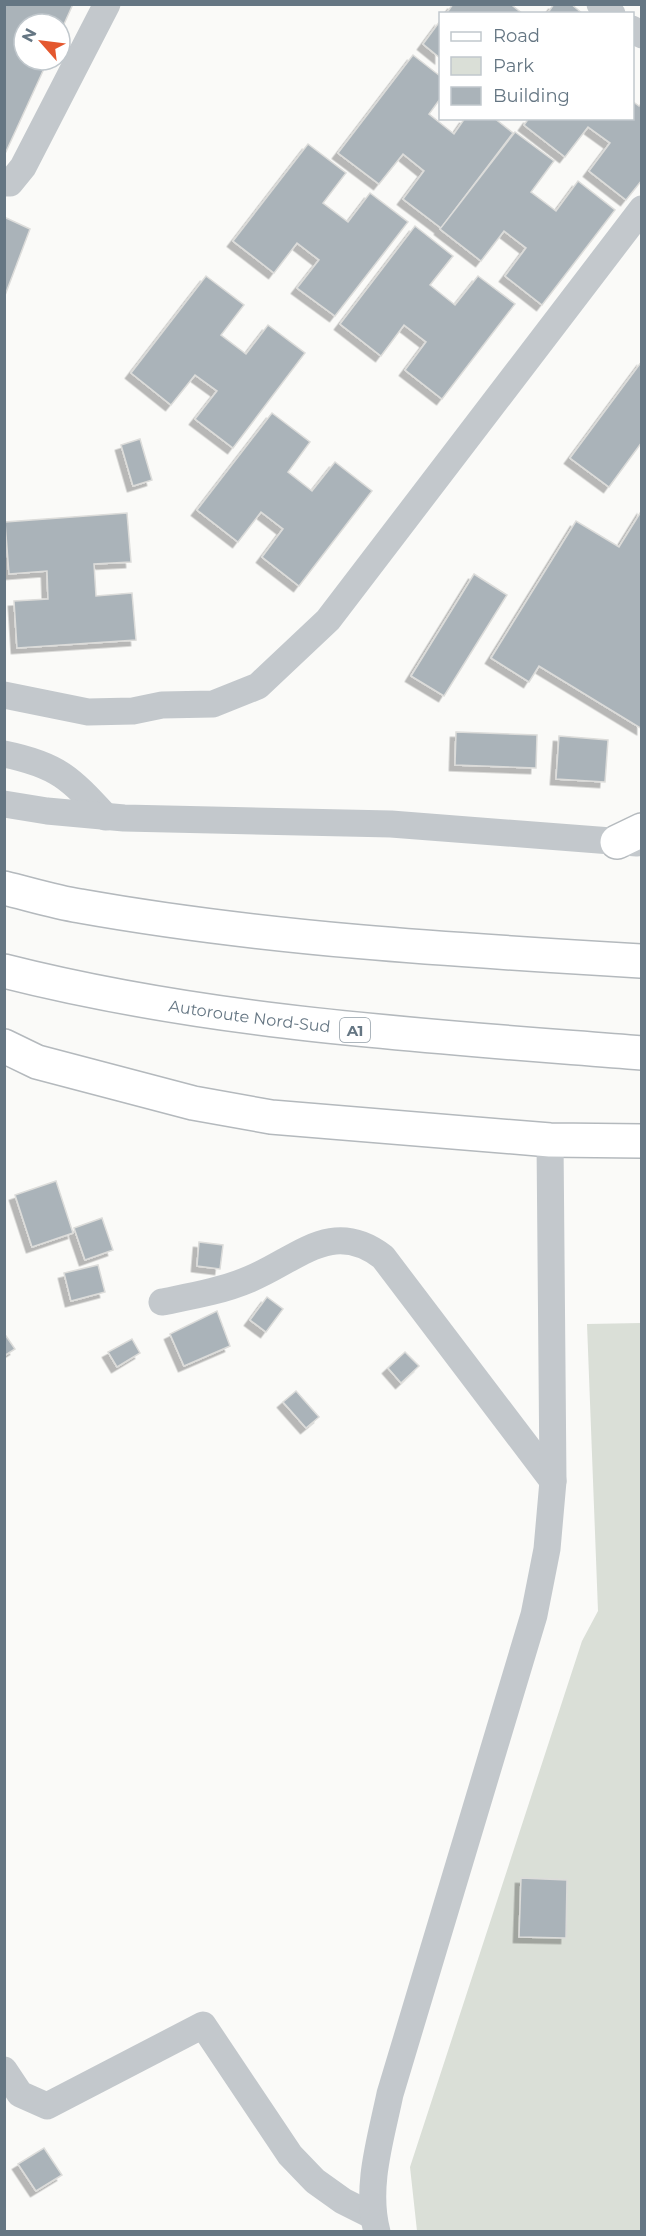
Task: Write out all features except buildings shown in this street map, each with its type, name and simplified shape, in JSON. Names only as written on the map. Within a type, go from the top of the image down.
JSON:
[{"type":"highway","points":[[4,888],[78,906],[242,930],[393,945],[642,961]]},
{"type":"highway","name":"Autoroute Nord-Sud","points":[[4,971],[71,988],[240,1016],[318,1026],[642,1053]]},
{"type":"highway","points":[[4,1046],[37,1062],[193,1103],[271,1117],[550,1140],[642,1141]]},
{"type":"street","points":[[4,183],[10,183],[23,167],[107,4]]},
{"type":"street","points":[[4,695],[88,712],[133,711],[162,705],[213,704],[258,686],[328,620],[642,209]]},
{"type":"street","points":[[4,754],[56,770],[80,789],[106,817]]},
{"type":"street","points":[[4,804],[106,817],[379,824],[633,839]]},
{"type":"street","points":[[4,1058],[37,1062]]},
{"type":"street","points":[[375,2224],[374,2171],[390,2094],[534,1615],[548,1549],[553,1481],[550,1140]]},
{"type":"street","points":[[162,1302],[209,1293],[249,1279],[318,1244],[332,1240],[360,1243],[383,1257],[553,1481]]},
{"type":"street","points":[[4,2070],[20,2094],[47,2106],[204,2025],[290,2155],[315,2181],[375,2224]]},
{"type":"green space","points":[[641,1323],[641,2231],[417,2231],[410,2167],[582,1641],[598,1611],[587,1324]]}]
